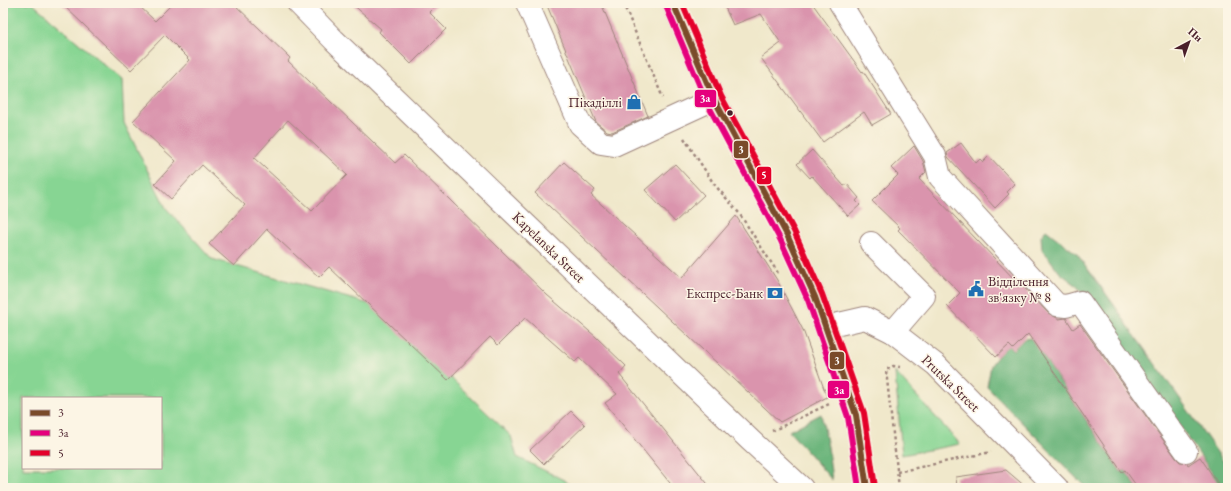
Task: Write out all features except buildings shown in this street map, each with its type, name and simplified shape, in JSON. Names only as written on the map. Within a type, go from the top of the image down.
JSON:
[{"type":"main road","points":[[673,3],[714,99],[786,235],[815,297],[856,415],[867,488]]},
{"type":"street","name":"Kapelanska Street","points":[[298,3],[334,40],[750,440],[802,488]]},
{"type":"street","points":[[527,3],[580,124],[601,143],[614,145],[714,99]]},
{"type":"street","points":[[840,3],[935,156],[940,177],[1058,305],[1066,306],[1080,302],[1186,451]]},
{"type":"street","points":[[871,244],[924,296],[893,332]]},
{"type":"street","name":"Prutska Street","points":[[826,327],[865,318],[893,332],[936,366],[1057,488]]},
{"type":"path","points":[[623,3],[671,119],[714,184],[739,213],[781,278]]},
{"type":"path","points":[[899,488],[886,370],[893,366],[905,370]]},
{"type":"path","points":[[784,426],[833,402]]},
{"type":"path","points":[[897,472],[995,451],[989,446]]},
{"type":"green space","points":[[3,3],[32,3],[122,80],[124,123],[166,208],[212,259],[376,306],[511,436],[517,457],[566,481],[572,488],[3,488]]},
{"type":"green space","points":[[1046,230],[1077,254],[1117,309],[1228,468],[1228,488],[1222,488],[1169,411],[1076,285],[1060,273],[1042,249],[1041,236]]},
{"type":"green space","points":[[1031,338],[1121,472],[1125,470],[1137,488],[1086,488],[987,387],[991,365],[997,357],[1008,345],[1013,350],[1024,339]]},
{"type":"green space","points":[[895,372],[960,444],[902,455]]},
{"type":"green space","points":[[821,414],[828,447],[832,480],[789,431]]},
{"type":"transit line","name":"3","points":[[673,3],[714,99],[787,235],[815,297],[856,415],[867,488]]},
{"type":"transit line","name":"5","points":[[682,3],[721,96],[794,231],[822,294],[864,413],[875,487]]},
{"type":"transit line","name":"3а","points":[[666,6],[707,103],[780,239],[808,300],[848,417],[859,488]]},
{"type":"place","name":"Пікаділлі","points":[[634,102]]},
{"type":"place","name":"Відділення зв'язку № 8","points":[[976,289]]},
{"type":"place","name":"Eкспрес-Банк","points":[[775,293]]}]
